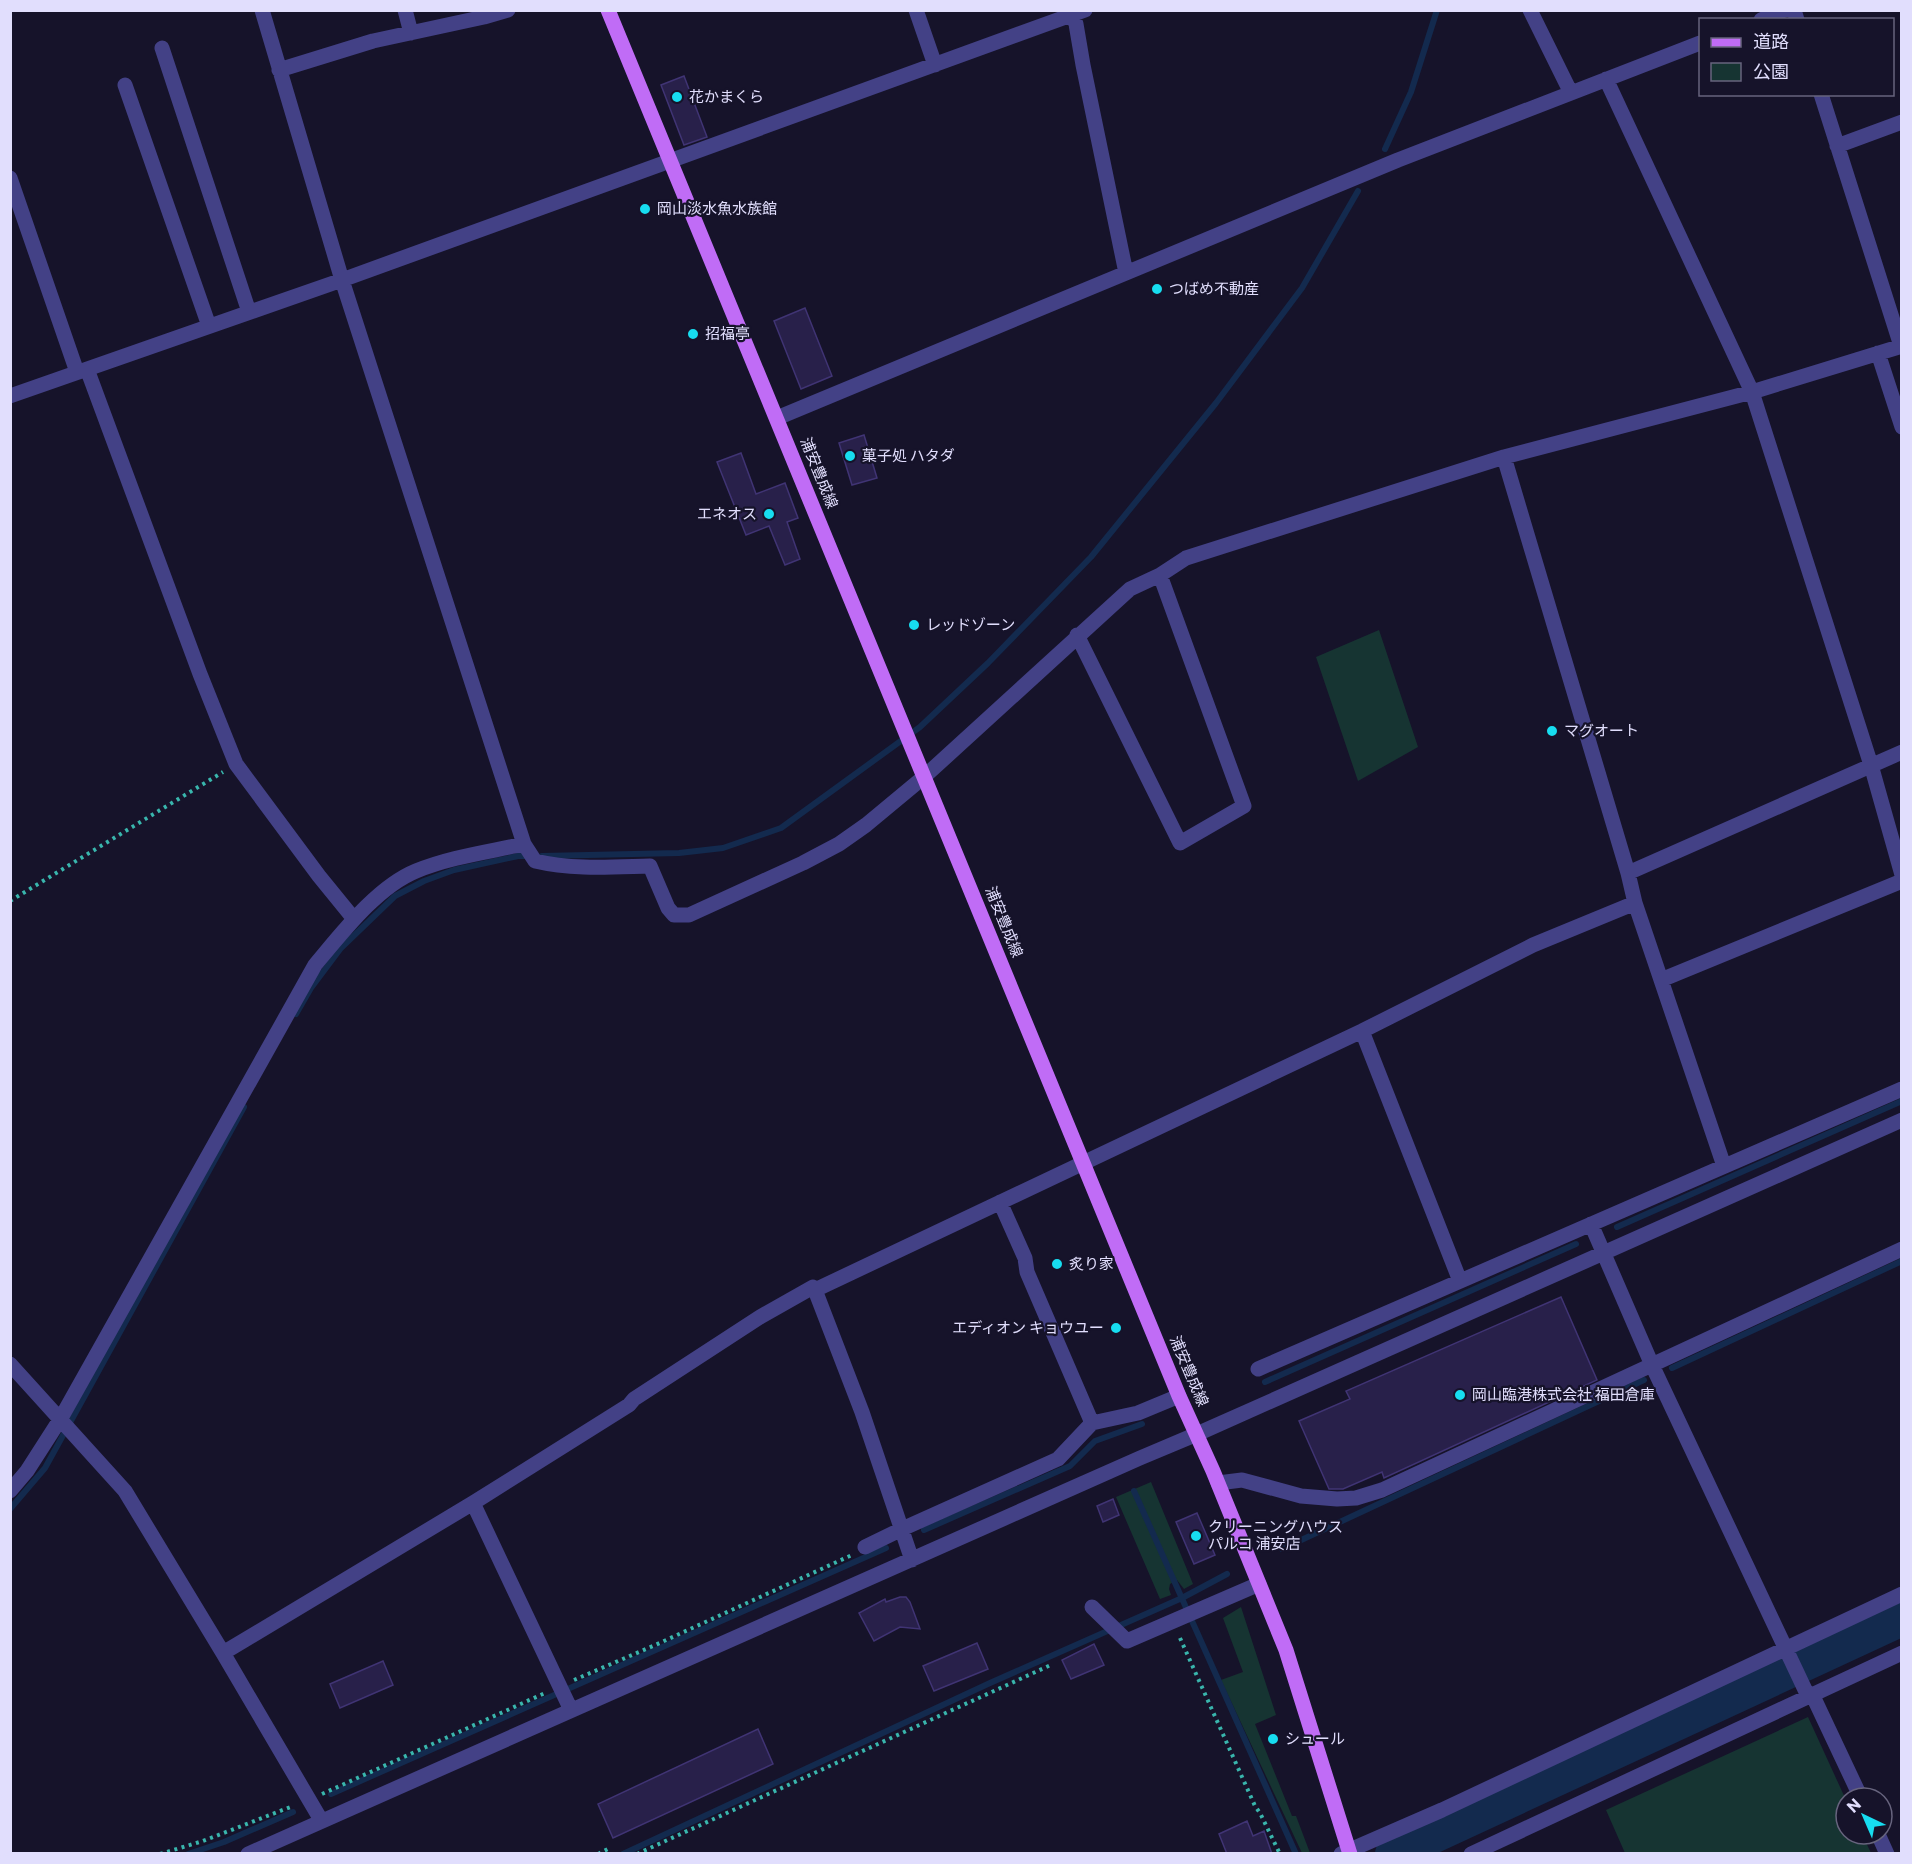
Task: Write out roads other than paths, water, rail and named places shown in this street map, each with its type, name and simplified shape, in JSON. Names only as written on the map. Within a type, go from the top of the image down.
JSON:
[{"type":"main road","name":"浦安豊成線","points":[[608,10],[1179,1396],[1218,1483],[1236,1532],[1286,1650],[1346,1852]]},
{"type":"street","points":[[262,10],[342,280],[527,851]]},
{"type":"street","points":[[405,10],[411,33]]},
{"type":"street","points":[[279,70],[373,41],[508,10]]},
{"type":"street","points":[[916,10],[935,65]]},
{"type":"street","points":[[1530,10],[1571,93]]},
{"type":"street","points":[[1766,18],[1784,10]]},
{"type":"street","points":[[10,396],[342,280],[1075,12],[1083,65],[1126,273]]},
{"type":"street","points":[[777,418],[1398,160],[1699,44]]},
{"type":"street","points":[[162,48],[249,312]]},
{"type":"street","points":[[1606,79],[1752,392],[1871,765],[1900,865]]},
{"type":"street","points":[[125,85],[209,326]]},
{"type":"street","points":[[10,1491],[66,1424],[315,965],[354,919],[392,886],[415,871],[462,857],[527,851],[555,866],[577,868],[650,866],[668,908],[674,915],[690,915],[803,863],[838,844],[866,825],[924,776],[1130,589],[1186,558],[1504,457],[1752,392],[1901,346],[1822,96]]},
{"type":"street","points":[[1837,146],[1902,122]]},
{"type":"street","points":[[10,178],[82,370],[236,764],[319,876],[354,919]]},
{"type":"street","points":[[1878,353],[1902,427]]},
{"type":"street","points":[[1504,457],[1635,903],[1724,1166]]},
{"type":"street","points":[[1077,635],[1180,843],[1244,806],[1160,574]]},
{"type":"street","points":[[1628,873],[1902,752]]},
{"type":"street","points":[[1661,980],[1902,881]]},
{"type":"street","points":[[815,1290],[1362,1031],[1533,945],[1635,903]]},
{"type":"street","points":[[1362,1031],[1460,1281]]},
{"type":"street","points":[[1258,1369],[1902,1089]]},
{"type":"street","points":[[248,1854],[1902,1120]]},
{"type":"street","points":[[1000,1202],[1025,1258],[1027,1272],[1092,1423]]},
{"type":"street","points":[[1591,1224],[1652,1365],[1801,1680],[1855,1786]]},
{"type":"street","points":[[1218,1483],[1242,1480],[1301,1496],[1337,1499],[1356,1498],[1382,1490],[1902,1249]]},
{"type":"street","points":[[223,1653],[473,1503],[629,1405],[634,1399],[760,1317],[813,1287],[862,1412],[912,1560]]},
{"type":"street","points":[[10,1364],[125,1491],[321,1820]]},
{"type":"street","points":[[865,1547],[1058,1459],[1092,1423],[1138,1413],[1179,1396]]},
{"type":"street","points":[[473,1503],[572,1710]]},
{"type":"street","points":[[1092,1607],[1126,1641],[1259,1584]]},
{"type":"street","points":[[1346,1852],[1788,1653],[1902,1594]]},
{"type":"street","points":[[1471,1854],[1902,1653]]},
{"type":"waterway","points":[[1385,149],[1411,92],[1437,10]]},
{"type":"waterway","points":[[542,856],[679,853],[723,848],[781,828],[920,727],[988,663],[1091,557],[1216,403],[1302,288],[1358,191]]},
{"type":"waterway","points":[[296,1014],[311,988],[341,948],[395,896],[424,881],[454,870],[518,856],[529,856]]},
{"type":"waterway","points":[[1617,1227],[1902,1101]]},
{"type":"waterway","points":[[10,1509],[45,1468],[244,1107]]},
{"type":"waterway","points":[[1265,1382],[1576,1244]]},
{"type":"waterway","points":[[1672,1368],[1902,1261]]},
{"type":"waterway","points":[[1282,1549],[1644,1380]]},
{"type":"waterway","points":[[924,1530],[1070,1466],[1095,1441],[1142,1424]]},
{"type":"waterway","points":[[1134,1491],[1296,1854]]},
{"type":"waterway","points":[[331,1794],[886,1548]]},
{"type":"waterway","points":[[623,1854],[990,1683],[1182,1598],[1227,1574]]},
{"type":"waterway","points":[[1393,1854],[1902,1618]]},
{"type":"waterway","points":[[188,1854],[224,1842],[293,1812]]},
{"type":"place","name":"花かまくら","points":[[677,97]]},
{"type":"place","name":"岡山淡水魚水族館","points":[[645,209]]},
{"type":"place","name":"つばめ不動産","points":[[1157,289]]},
{"type":"place","name":"招福亭","points":[[693,334]]},
{"type":"place","name":"菓子処 ハタダ","points":[[850,456]]},
{"type":"place","name":"エネオス","points":[[769,514]]},
{"type":"place","name":"レッドゾーン","points":[[914,625]]},
{"type":"place","name":"マグオート","points":[[1552,731]]},
{"type":"place","name":"炙り家","points":[[1057,1264]]},
{"type":"place","name":"エディオン キョウユー","points":[[1116,1328]]},
{"type":"place","name":"岡山臨港株式会社 福田倉庫","points":[[1460,1395]]},
{"type":"place","name":"クリーニングハウス パルコ 浦安店","points":[[1196,1536]]},
{"type":"place","name":"シュール","points":[[1273,1739]]}]
